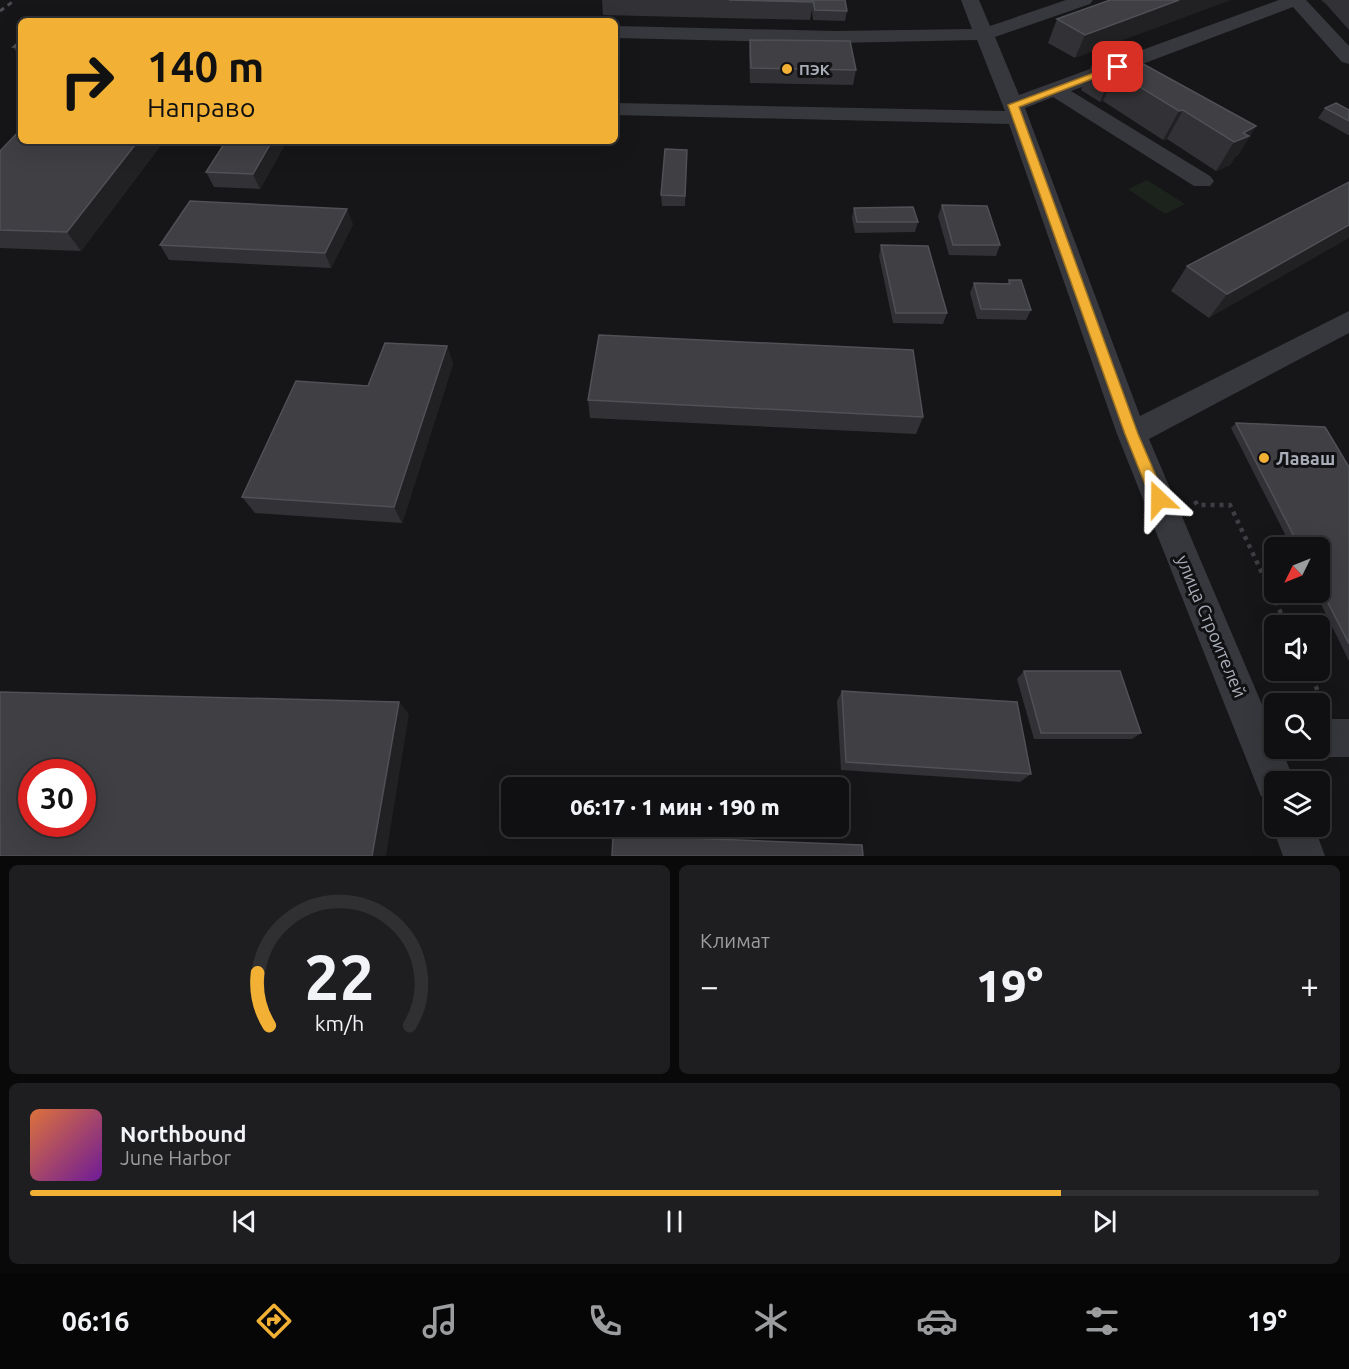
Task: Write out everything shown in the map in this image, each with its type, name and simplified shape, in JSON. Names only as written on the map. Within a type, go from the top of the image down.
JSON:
[{"type":"street","name":"улица Строителей","points":[[970,0],[1016,112],[1132,434],[1264,732]]},
{"type":"street","points":[[618,32],[834,37],[984,34],[1084,0]]},
{"type":"street","points":[[618,109],[1016,112],[1055,90],[1297,0],[1349,58]]},
{"type":"street","points":[[1055,90],[1202,182]]},
{"type":"street","points":[[1132,434],[1349,321]]},
{"type":"street","points":[[1330,738],[1349,738]]},
{"type":"street","points":[[1297,837],[1304,856]]},
{"type":"path","points":[[1192,495],[1197,505],[1230,505],[1282,615]]},
{"type":"shaded area","points":[[1147,180],[1185,204],[1165,214],[1128,189]]},
{"type":"building","points":[[729,0],[813,0],[813,2]]},
{"type":"building","points":[[813,0],[845,0],[847,11],[815,10]]},
{"type":"building","points":[[1110,0],[1179,0],[1085,35],[1057,19]]},
{"type":"building","points":[[750,40],[850,41],[856,70],[751,68]]},
{"type":"building","points":[[1125,54],[1256,126],[1243,133],[1249,136],[1234,142],[1183,110],[1179,111],[1116,72],[1113,73],[1093,62]]},
{"type":"building","points":[[1336,103],[1349,110],[1349,121],[1325,108]]},
{"type":"building","points":[[18,132],[18,144],[136,144],[67,232],[0,230],[0,151]]},
{"type":"building","points":[[224,144],[270,144],[253,174],[206,172]]},
{"type":"building","points":[[665,149],[687,150],[685,196],[661,195]]},
{"type":"building","points":[[1349,182],[1349,225],[1227,294],[1187,266]]},
{"type":"building","points":[[190,201],[347,209],[325,253],[160,245]]},
{"type":"building","points":[[942,205],[987,206],[1000,245],[953,245]]},
{"type":"building","points":[[913,207],[918,222],[857,222],[854,208]]},
{"type":"building","points":[[881,245],[928,246],[947,313],[896,313]]},
{"type":"building","points":[[1009,280],[1021,280],[1031,310],[981,309],[974,283],[1010,284]]},
{"type":"building","points":[[599,335],[913,350],[923,417],[588,400]]},
{"type":"building","points":[[385,343],[447,346],[394,507],[242,497],[296,381],[368,386]]},
{"type":"building","points":[[1236,423],[1325,427],[1349,467],[1349,644],[1328,603],[1330,603],[1330,537],[1294,537]]},
{"type":"building","points":[[1024,671],[1120,671],[1141,733],[1041,733]]},
{"type":"building","points":[[842,691],[1017,702],[1031,774],[846,762]]},
{"type":"building","points":[[0,692],[399,702],[372,856],[0,856]]},
{"type":"building","points":[[613,837],[663,837],[862,845],[863,856],[612,856]]},
{"type":"railway","points":[[0,11],[15,0]]},
{"type":"place","name":"ПЭК","points":[[787,69]]},
{"type":"place","name":"Лаваш","points":[[1264,458]]},
{"type":"route","points":[[1118,67],[1013,105],[1132,434],[1159,499]]}]
